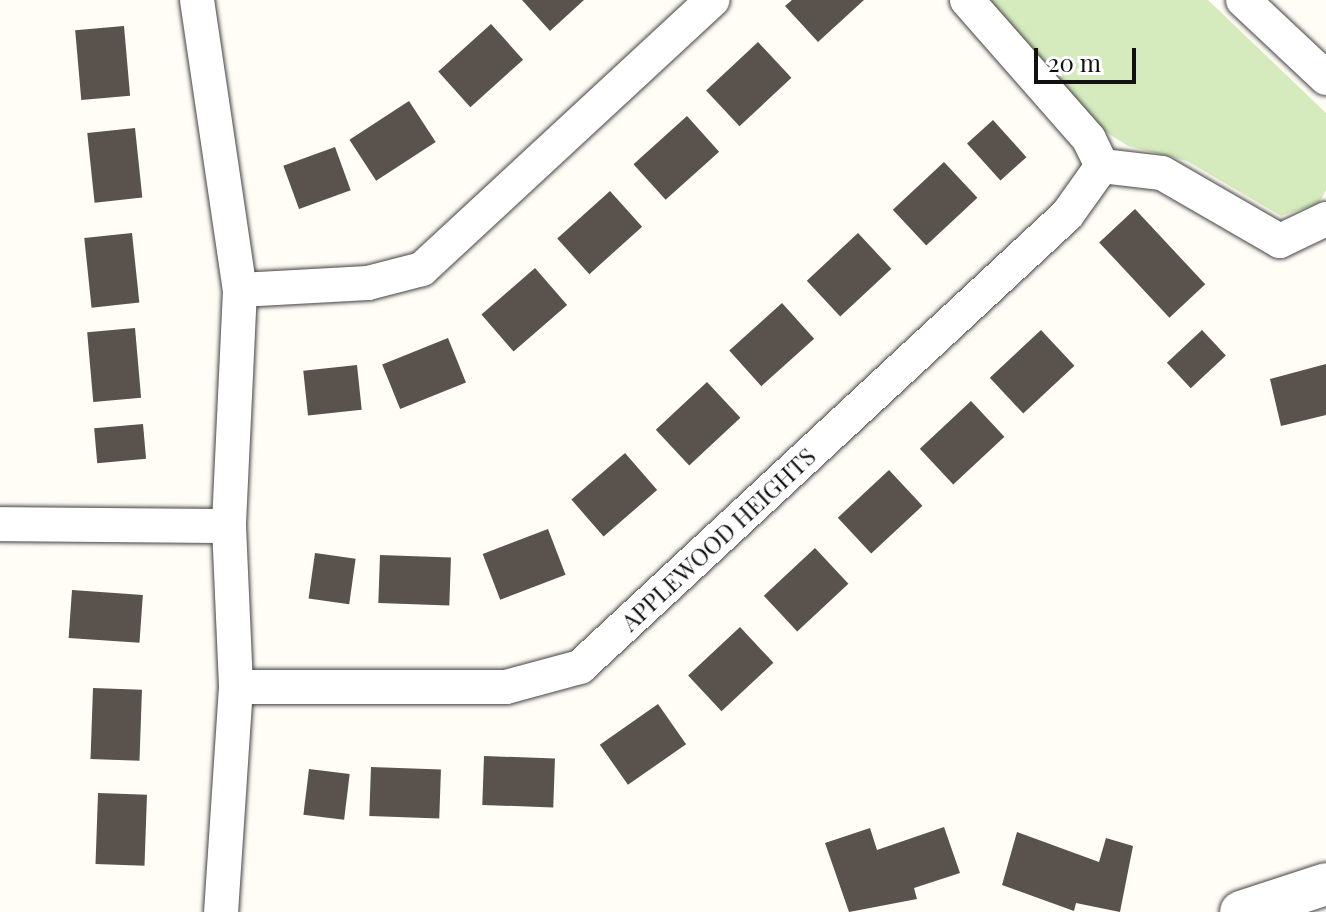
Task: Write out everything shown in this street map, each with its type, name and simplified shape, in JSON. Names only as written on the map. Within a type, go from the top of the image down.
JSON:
[{"type":"street","points":[[197,0],[240,290],[229,526],[236,687],[221,912]]},
{"type":"street","points":[[240,290],[368,283],[422,269],[713,0]]},
{"type":"street","points":[[967,0],[1089,139],[1102,166],[1162,173],[1280,241],[1326,219]]},
{"type":"street","points":[[1243,0],[1326,78]]},
{"type":"street","name":"APPLEWOOD HEIGHTS","points":[[236,687],[506,687],[580,667],[1067,215],[1102,166]]},
{"type":"street","points":[[0,524],[229,526]]},
{"type":"street","points":[[1241,912],[1326,884]]},
{"type":"green space","points":[[981,0],[1208,0],[1326,113],[1326,190],[1319,203],[1281,216],[1187,161],[1128,146],[1085,119]]},
{"type":"building","points":[[522,0],[584,0],[550,31]]},
{"type":"building","points":[[792,0],[864,0],[818,42],[785,6]]},
{"type":"building","points":[[491,24],[523,60],[470,107],[438,72]]},
{"type":"building","points":[[124,26],[130,96],[81,100],[75,30]]},
{"type":"building","points":[[758,42],[791,78],[739,126],[706,90]]},
{"type":"building","points":[[409,101],[436,142],[376,181],[349,140]]},
{"type":"building","points":[[687,116],[719,152],[666,200],[633,164]]},
{"type":"building","points":[[993,120],[1026,157],[1000,181],[967,143]]},
{"type":"building","points":[[135,128],[142,198],[95,203],[87,133]]},
{"type":"building","points":[[335,147],[351,190],[299,209],[283,166]]},
{"type":"building","points":[[944,162],[977,198],[926,246],[893,210]]},
{"type":"building","points":[[610,191],[642,227],[589,274],[557,239]]},
{"type":"building","points":[[1135,209],[1205,284],[1169,318],[1099,242]]},
{"type":"building","points":[[132,233],[139,303],[92,308],[84,238]]},
{"type":"building","points":[[858,233],[891,269],[840,317],[807,281]]},
{"type":"building","points":[[535,268],[567,305],[514,352],[481,315]]},
{"type":"building","points":[[782,303],[814,339],[761,386],[729,351]]},
{"type":"building","points":[[135,328],[141,398],[93,402],[87,332]]},
{"type":"building","points":[[1041,330],[1074,366],[1023,414],[990,378]]},
{"type":"building","points":[[1202,330],[1226,356],[1191,388],[1167,363]]},
{"type":"building","points":[[448,338],[466,383],[400,409],[382,365]]},
{"type":"building","points":[[1326,364],[1326,415],[1281,426],[1270,379]]},
{"type":"building","points":[[357,365],[362,410],[308,415],[303,371]]},
{"type":"building","points":[[707,382],[740,418],[689,466],[656,430]]},
{"type":"building","points":[[971,401],[1004,437],[953,485],[920,449]]},
{"type":"building","points":[[143,424],[146,459],[97,463],[94,428]]},
{"type":"building","points":[[625,453],[657,490],[604,537],[571,500]]},
{"type":"building","points":[[889,470],[922,506],[871,554],[838,518]]},
{"type":"building","points":[[548,529],[566,575],[500,600],[483,554]]},
{"type":"building","points":[[815,548],[848,584],[797,632],[764,596]]},
{"type":"building","points":[[315,553],[356,559],[349,604],[309,599]]},
{"type":"building","points":[[380,555],[451,557],[449,605],[378,603]]},
{"type":"building","points":[[72,590],[143,595],[139,643],[69,638]]},
{"type":"building","points":[[740,627],[773,663],[721,711],[688,675]]},
{"type":"building","points":[[93,688],[142,690],[139,761],[91,759]]},
{"type":"building","points":[[658,704],[686,744],[628,785],[600,745]]},
{"type":"building","points":[[484,756],[555,758],[553,807],[482,805]]},
{"type":"building","points":[[371,767],[441,769],[439,818],[369,816]]},
{"type":"building","points":[[309,769],[350,774],[344,820],[303,815]]},
{"type":"building","points":[[98,793],[147,795],[144,866],[96,864]]},
{"type":"building","points":[[944,827],[960,873],[914,888],[917,899],[849,912],[825,843],[870,828],[877,850]]},
{"type":"building","points":[[1017,832],[1099,862],[1106,838],[1133,846],[1120,912],[1076,903],[1074,911],[1002,885]]}]
